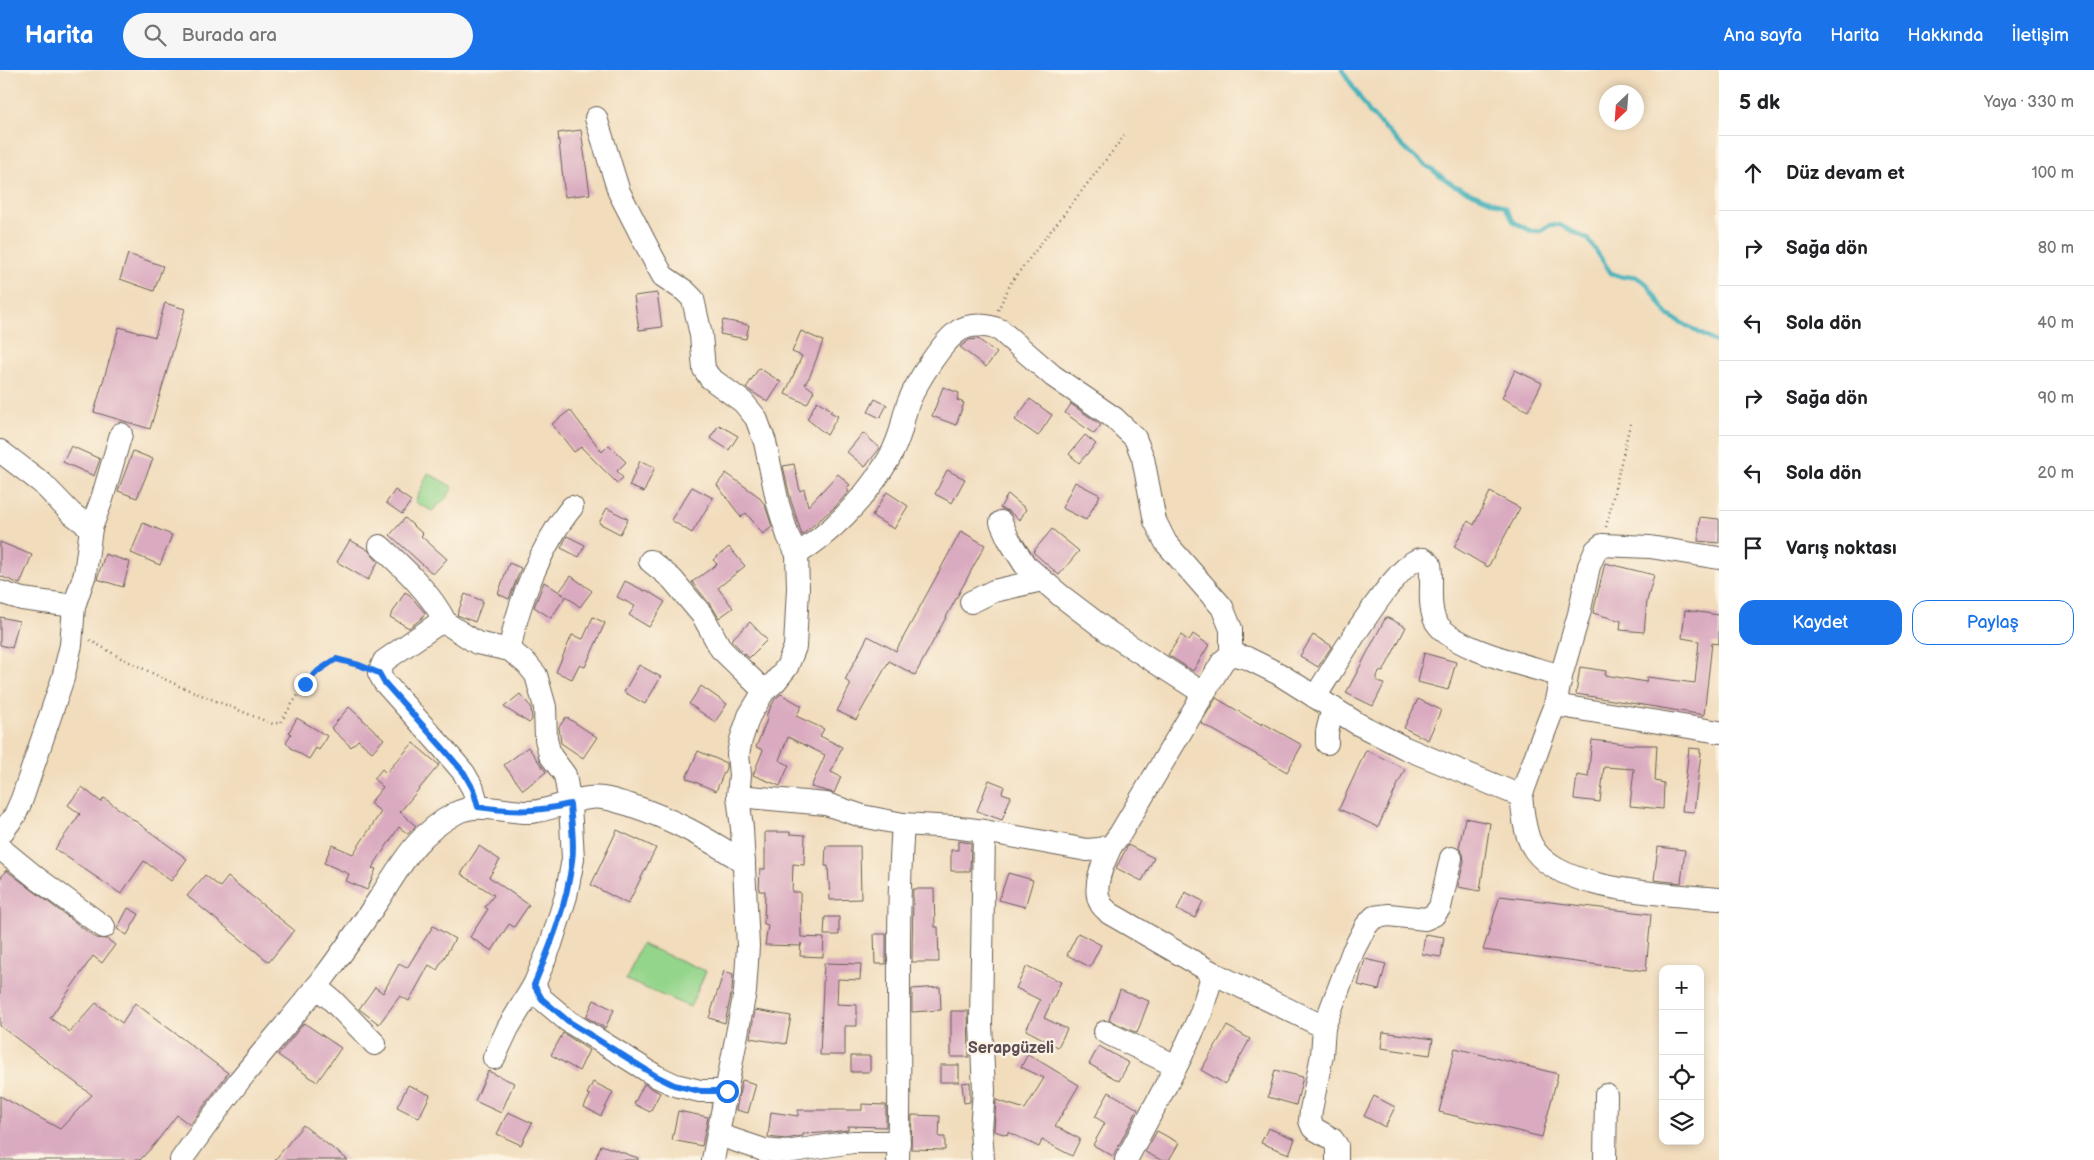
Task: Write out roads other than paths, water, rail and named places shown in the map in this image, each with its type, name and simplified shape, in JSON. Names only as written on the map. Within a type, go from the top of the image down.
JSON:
[{"type":"street","points":[[596,118],[619,192],[654,260],[663,276],[693,299],[701,335],[704,369],[710,378],[743,402],[756,418],[765,442],[778,504],[788,536],[797,554],[798,588],[795,647],[787,667],[775,682],[764,691],[749,716],[741,740],[738,796],[744,862],[748,946],[744,992],[713,1160]]},
{"type":"street","points":[[797,554],[825,535],[840,520],[883,468],[900,433],[908,403],[920,380],[944,347],[960,330],[980,325],[1000,330],[1053,376],[1114,418],[1135,438],[1143,458],[1155,521],[1166,543],[1222,607],[1231,629],[1231,654],[1223,661],[1111,846],[1098,884],[1097,894],[1101,905],[1109,913],[1213,973],[1324,1027]]},
{"type":"street","points":[[0,835],[15,815],[22,800],[63,678],[71,645],[74,606],[85,574],[91,528],[104,493],[121,434]]},
{"type":"street","points":[[0,451],[42,483],[71,514],[91,528]]},
{"type":"street","points":[[510,650],[512,630],[518,610],[548,541],[572,507]]},
{"type":"street","points":[[1001,522],[1008,538],[1025,565],[1042,580],[1110,633],[1203,693]]},
{"type":"street","points":[[1719,558],[1650,547],[1602,545],[1596,550],[1589,566],[1579,614],[1561,676],[1555,705],[1541,737],[1521,796],[1531,844],[1539,855],[1557,870],[1575,878],[1604,885],[1719,899]]},
{"type":"street","points":[[380,546],[424,589],[436,604],[446,622],[477,643],[510,650],[527,664],[536,675],[546,707],[546,739],[550,754],[565,775],[570,804],[573,859],[566,896],[551,944],[534,985],[508,1028],[494,1058]]},
{"type":"street","points":[[1327,743],[1324,702],[1374,606],[1396,578],[1414,561],[1420,559],[1426,560],[1430,564],[1431,602],[1434,618],[1441,631],[1456,641],[1479,651],[1561,676]]},
{"type":"street","points":[[650,562],[677,584],[703,616],[720,649],[764,691]]},
{"type":"street","points":[[971,602],[994,591],[1042,580]]},
{"type":"street","points":[[0,592],[22,599],[74,606]]},
{"type":"street","points":[[446,622],[436,625],[384,661],[379,673],[384,682],[464,773],[473,789],[478,807]]},
{"type":"street","points":[[1231,654],[1247,658],[1263,666],[1358,724],[1405,748],[1521,796]]},
{"type":"street","points":[[1555,705],[1719,732]]},
{"type":"street","points":[[738,796],[826,804],[862,816],[903,824],[984,831],[1073,848],[1098,849],[1111,846]]},
{"type":"street","points":[[181,1160],[239,1082],[316,987],[379,899],[409,852],[428,832],[457,813],[468,808],[478,807],[531,812],[570,804],[588,798],[607,798],[652,812],[687,827],[744,862]]},
{"type":"street","points":[[719,1135],[764,1150],[786,1152],[852,1142],[898,1151],[901,1043],[899,885],[903,824]]},
{"type":"street","points":[[983,1160],[981,1129],[984,1091],[981,1014],[984,831]]},
{"type":"street","points":[[0,848],[38,879],[104,927]]},
{"type":"street","points":[[1073,848],[1098,884]]},
{"type":"street","points":[[1337,1160],[1337,1146],[1332,1139],[1313,1128],[1310,1121],[1322,1054],[1324,1027],[1352,951],[1366,926],[1374,918],[1389,915],[1425,918],[1434,915],[1440,907],[1451,858]]},
{"type":"street","points":[[1126,1160],[1176,1066],[1201,1013],[1213,973]]},
{"type":"street","points":[[534,985],[542,999],[568,1021],[656,1076],[674,1085],[700,1091],[727,1091]]},
{"type":"street","points":[[316,987],[351,1018],[375,1044]]},
{"type":"street","points":[[1105,1032],[1176,1066]]},
{"type":"street","points":[[1605,1160],[1606,1095]]},
{"type":"waterway","points":[[1342,70],[1370,113],[1409,153],[1453,185],[1505,207],[1514,222],[1531,231],[1540,231],[1550,225],[1560,225],[1588,239],[1611,273],[1623,277],[1635,276],[1647,284],[1668,315],[1719,344]]},
{"type":"district","name":"Serapgüzeli","points":[[1011,1048]]}]
